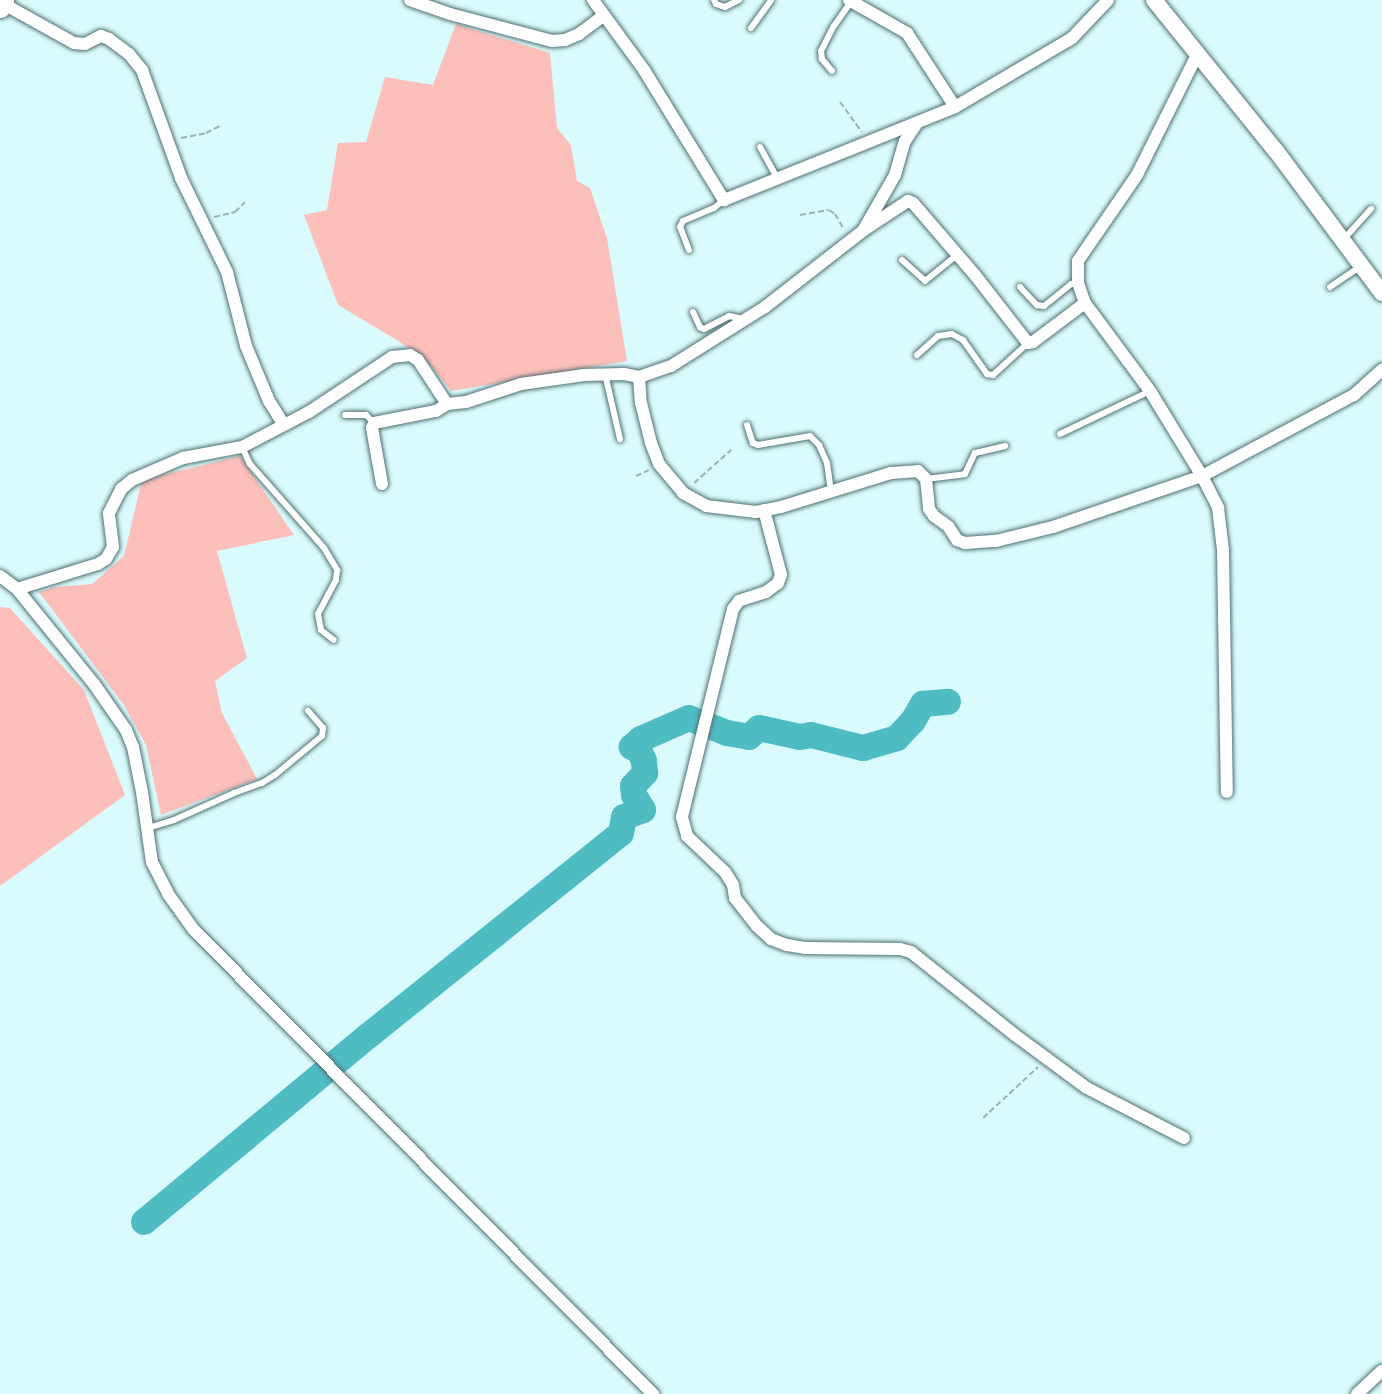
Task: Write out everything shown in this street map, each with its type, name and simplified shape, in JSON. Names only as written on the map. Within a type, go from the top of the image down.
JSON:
[{"type":"street","points":[[410,0],[471,20],[552,41],[579,34],[603,16]]},
{"type":"street","points":[[593,0],[644,70],[724,200],[955,107],[1072,38],[1108,0]]},
{"type":"street","points":[[1154,0],[1276,151],[1382,293]]},
{"type":"street","points":[[850,1],[907,33],[955,107]]},
{"type":"street","points":[[2,3],[74,43],[85,44],[101,36],[129,54],[147,79],[181,178],[227,272],[246,346],[269,401],[284,425]]},
{"type":"street","points":[[1197,55],[1137,175],[1078,261],[1078,284],[1085,303],[1150,391],[1202,476],[1218,508],[1223,550],[1227,792]]},
{"type":"street","points":[[864,230],[865,224],[895,175],[904,141],[918,122]]},
{"type":"street","points":[[382,484],[372,428],[374,423],[436,411],[447,404],[466,402],[521,384],[604,374],[639,377],[671,366],[745,319],[864,230],[908,201],[913,203],[1028,342],[1033,342],[1085,303]]},
{"type":"street","points":[[17,589],[106,560],[113,547],[109,513],[121,489],[132,480],[183,458],[242,447],[284,425],[392,357],[410,355],[418,360],[447,404]]},
{"type":"street","points":[[639,377],[641,404],[659,464],[683,493],[706,506],[733,510],[764,510],[905,471],[918,471],[926,479],[929,509],[934,516],[948,526],[957,540],[965,543],[1007,539],[1053,527],[1202,476],[1354,395],[1382,370]]},
{"type":"street","points":[[764,510],[781,575],[778,583],[766,592],[739,601],[733,609],[682,818],[687,836],[725,872],[733,885],[735,898],[757,926],[771,939],[805,948],[900,949],[911,952],[1046,1058],[1115,1104],[1184,1138]]},
{"type":"street","points":[[0,576],[17,589],[94,684],[126,730],[133,747],[152,862],[168,894],[194,930],[653,1394]]},
{"type":"street","points":[[1357,1394],[1382,1371]]},
{"type":"lane","points":[[714,0],[716,4],[725,7],[739,0]]},
{"type":"lane","points":[[751,28],[771,0]]},
{"type":"lane","points":[[832,71],[822,60],[821,51],[850,1]]},
{"type":"lane","points":[[760,147],[778,178]]},
{"type":"lane","points":[[689,250],[680,227],[683,221],[714,208],[724,200]]},
{"type":"lane","points":[[1342,240],[1371,209]]},
{"type":"lane","points":[[902,260],[925,281],[957,255]]},
{"type":"lane","points":[[1330,287],[1361,266]]},
{"type":"lane","points":[[1020,287],[1037,305],[1044,306],[1071,284],[1078,284]]},
{"type":"lane","points":[[693,312],[700,327],[704,329],[729,316],[745,319]]},
{"type":"lane","points":[[917,355],[938,336],[952,334],[963,340],[987,374],[993,375],[1028,342]]},
{"type":"lane","points":[[604,374],[620,439]]},
{"type":"lane","points":[[1060,434],[1150,391]]},
{"type":"lane","points":[[345,415],[366,416],[374,423]]},
{"type":"lane","points":[[747,425],[753,443],[758,445],[784,438],[810,436],[819,445],[827,463],[831,492]]},
{"type":"lane","points":[[926,479],[965,474],[975,453],[1005,446]]},
{"type":"lane","points":[[242,447],[250,464],[324,548],[337,570],[336,580],[318,614],[321,630],[334,640]]},
{"type":"lane","points":[[148,828],[174,820],[262,783],[274,775],[322,736],[323,728],[308,711]]},
{"type":"path","points":[[840,102],[869,142]]},
{"type":"path","points":[[166,137],[195,136],[222,125]]},
{"type":"path","points":[[202,219],[235,212],[245,202]]},
{"type":"path","points":[[800,215],[829,210],[841,222],[849,242]]},
{"type":"path","points":[[683,493],[731,450]]},
{"type":"path","points":[[983,1118],[1046,1058]]},
{"type":"shaded area","points":[[456,24],[550,53],[557,128],[571,145],[577,181],[590,188],[607,238],[627,361],[451,391],[431,366],[400,342],[338,305],[304,215],[327,210],[338,143],[366,142],[385,77],[433,85]]},
{"type":"shaded area","points":[[240,456],[294,535],[217,551],[247,658],[215,681],[222,713],[257,779],[161,815],[146,745],[124,705],[39,592],[55,587],[92,584],[124,556],[142,480]]},
{"type":"shaded area","points":[[0,607],[10,608],[84,690],[125,795],[0,886]]},
{"type":"waterway","points":[[144,1222],[368,1036],[621,833],[624,817],[643,810],[634,795],[633,786],[645,773],[644,761],[639,750],[632,747],[641,739],[689,718],[727,733],[749,737],[759,728],[800,737],[811,735],[863,748],[897,738],[913,721],[923,704],[948,702]]}]
